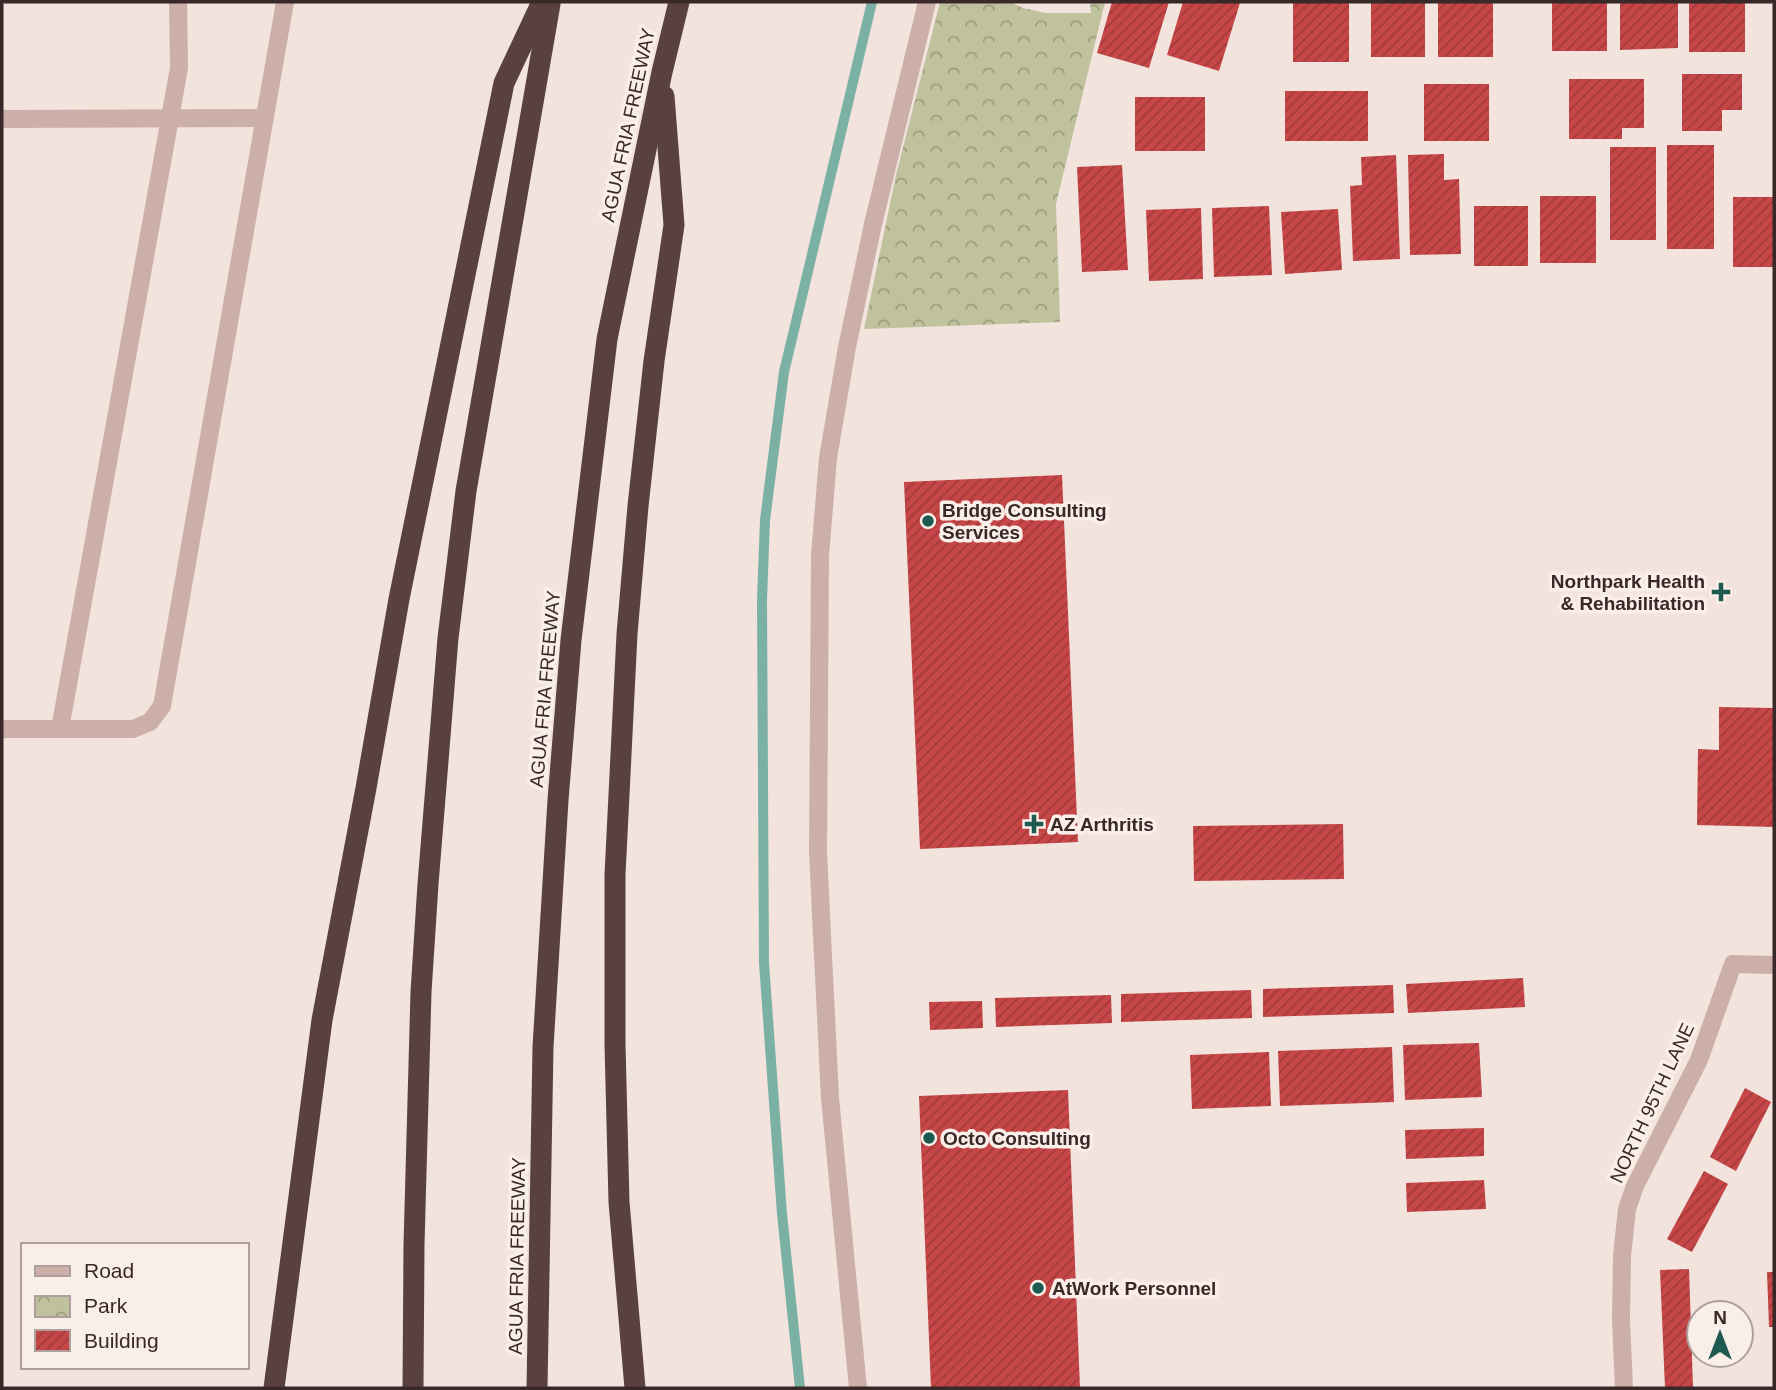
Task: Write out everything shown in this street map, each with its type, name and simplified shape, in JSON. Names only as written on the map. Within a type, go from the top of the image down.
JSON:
[{"type":"highway","points":[[274,1388],[323,1020],[399,598],[504,83],[542,2]]},
{"type":"highway","points":[[413,1388],[421,992],[448,638],[466,491],[550,2]]},
{"type":"highway","name":"AGUA FRIA FREEWAY","points":[[537,1388],[544,1047],[558,800],[571,640],[607,339],[679,2]]},
{"type":"highway","points":[[635,1388],[619,1202],[615,875],[627,634],[638,506],[654,361],[674,225],[662,72]]},
{"type":"street","points":[[60,729],[179,68],[178,2]]},
{"type":"street","points":[[2,729],[133,729],[149,722],[162,706],[285,2]]},
{"type":"street","points":[[858,1388],[830,1098],[819,881],[820,556],[828,458],[847,347],[926,2]]},
{"type":"street","points":[[2,120],[265,118]]},
{"type":"street","name":"NORTH 95TH LANE","points":[[1624,1388],[1622,1256],[1627,1209],[1635,1186],[1699,1060],[1733,964],[1774,965]]},
{"type":"green space","points":[[940,2],[1010,2],[1046,13],[1091,13],[1090,2],[1105,2],[1056,204],[1060,322],[864,329],[896,175]]},
{"type":"building","points":[[1112,2],[1169,2],[1149,68],[1097,53]]},
{"type":"building","points":[[1183,2],[1240,3],[1219,71],[1167,55]]},
{"type":"building","points":[[1293,2],[1349,2],[1349,62],[1293,62]]},
{"type":"building","points":[[1371,2],[1425,2],[1425,57],[1371,57]]},
{"type":"building","points":[[1438,2],[1493,2],[1493,57],[1438,57]]},
{"type":"building","points":[[1552,2],[1607,2],[1607,51],[1552,51]]},
{"type":"building","points":[[1620,2],[1678,2],[1678,48],[1620,50]]},
{"type":"building","points":[[1689,3],[1745,3],[1745,52],[1689,52]]},
{"type":"building","points":[[1682,74],[1742,74],[1742,110],[1722,110],[1722,131],[1682,131]]},
{"type":"building","points":[[1569,79],[1644,79],[1644,128],[1622,128],[1622,139],[1569,139]]},
{"type":"building","points":[[1424,84],[1489,84],[1489,141],[1424,141]]},
{"type":"building","points":[[1285,91],[1368,91],[1368,141],[1285,141]]},
{"type":"building","points":[[1135,97],[1205,97],[1205,151],[1135,151]]},
{"type":"building","points":[[1667,145],[1714,145],[1714,249],[1667,249]]},
{"type":"building","points":[[1610,147],[1656,147],[1656,240],[1610,240]]},
{"type":"building","points":[[1444,154],[1444,180],[1459,179],[1461,254],[1410,255],[1408,155]]},
{"type":"building","points":[[1396,155],[1400,259],[1353,261],[1350,186],[1362,185],[1361,157]]},
{"type":"building","points":[[1122,165],[1128,270],[1082,272],[1077,167]]},
{"type":"building","points":[[1540,196],[1596,196],[1596,263],[1540,263]]},
{"type":"building","points":[[1733,197],[1774,197],[1774,267],[1733,267]]},
{"type":"building","points":[[1269,206],[1272,275],[1214,277],[1212,208]]},
{"type":"building","points":[[1474,206],[1528,206],[1528,266],[1474,266]]},
{"type":"building","points":[[1201,208],[1203,279],[1149,281],[1146,210]]},
{"type":"building","points":[[1338,209],[1342,270],[1285,274],[1281,212]]},
{"type":"building","points":[[1062,475],[1078,842],[920,849],[904,482]]},
{"type":"building","points":[[1719,707],[1774,708],[1774,827],[1697,825],[1698,749],[1719,750]]},
{"type":"building","points":[[1343,824],[1344,879],[1194,881],[1193,826]]},
{"type":"building","points":[[1523,978],[1525,1007],[1408,1013],[1406,984]]},
{"type":"building","points":[[1393,985],[1394,1013],[1263,1017],[1263,989]]},
{"type":"building","points":[[1251,990],[1252,1018],[1121,1022],[1121,994]]},
{"type":"building","points":[[1111,995],[1112,1023],[996,1027],[995,998]]},
{"type":"building","points":[[982,1001],[983,1028],[930,1030],[929,1002]]},
{"type":"building","points":[[1479,1043],[1482,1097],[1405,1100],[1403,1045]]},
{"type":"building","points":[[1392,1047],[1394,1102],[1280,1106],[1278,1051]]},
{"type":"building","points":[[1269,1052],[1271,1106],[1192,1109],[1190,1055]]},
{"type":"building","points":[[1745,1088],[1771,1102],[1736,1171],[1710,1157]]},
{"type":"building","points":[[1068,1090],[1080,1388],[931,1388],[919,1096]]},
{"type":"building","points":[[1484,1128],[1484,1156],[1406,1159],[1405,1130]]},
{"type":"building","points":[[1704,1171],[1728,1184],[1692,1252],[1667,1239]]},
{"type":"building","points":[[1484,1180],[1486,1209],[1407,1212],[1406,1183]]},
{"type":"building","points":[[1689,1269],[1690,1299],[1685,1299],[1685,1369],[1692,1369],[1693,1388],[1665,1388],[1660,1270]]},
{"type":"building","points":[[1767,1272],[1774,1272],[1774,1327],[1769,1327]]},
{"type":"waterway","points":[[800,1388],[782,1214],[764,963],[762,600],[765,520],[784,372],[872,2]]},
{"type":"place","name":"Bridge Consulting Services","points":[[928,521]]},
{"type":"place","name":"Northpark Health & Rehabilitation","points":[[1721,592]]},
{"type":"place","name":"AZ Arthritis","points":[[1034,824]]},
{"type":"place","name":"Octo Consulting","points":[[929,1138]]},
{"type":"place","name":"AtWork Personnel","points":[[1038,1288]]}]
